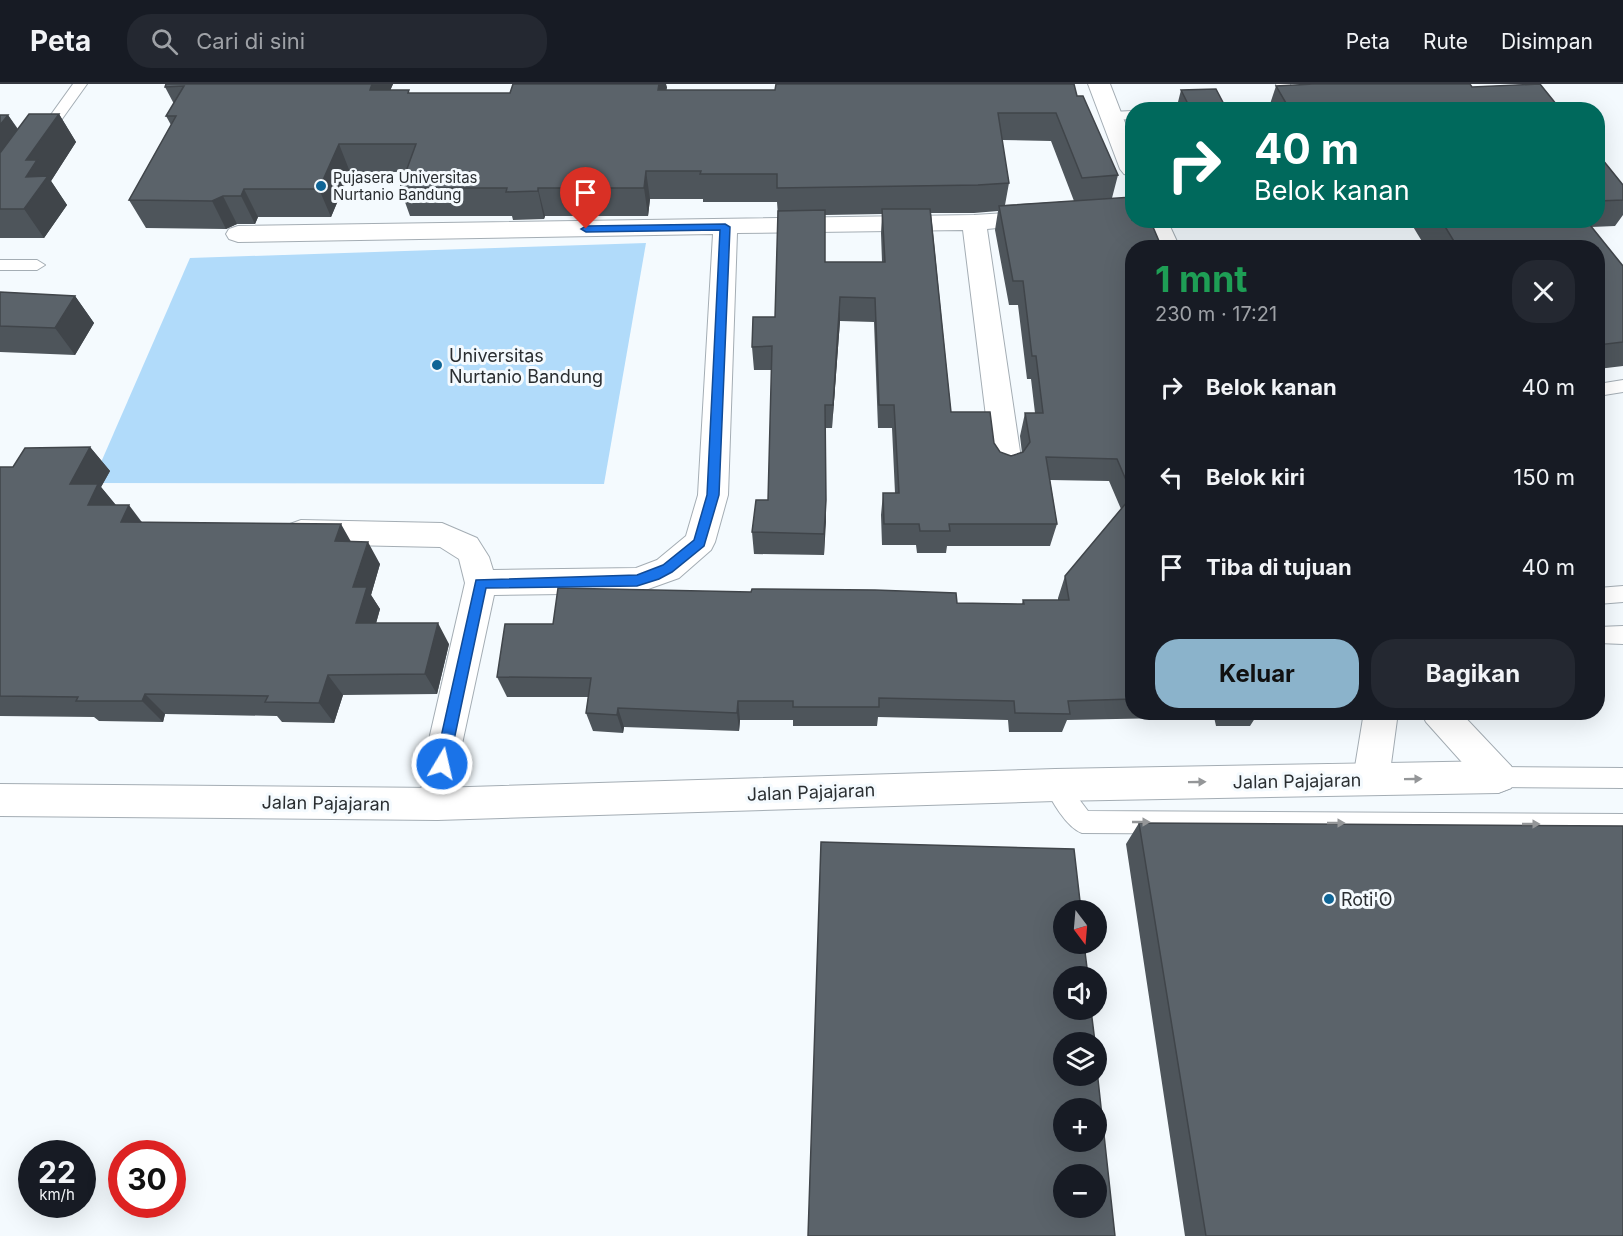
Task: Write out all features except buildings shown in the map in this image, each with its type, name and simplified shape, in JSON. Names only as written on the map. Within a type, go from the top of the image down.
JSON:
[{"type":"street","points":[[1099,84],[1122,115],[1125,131]]},
{"type":"street","points":[[238,234],[974,222],[1062,216]]},
{"type":"street","points":[[974,222],[1007,465]]},
{"type":"street","points":[[481,583],[637,580],[668,568],[700,542],[713,495],[725,227]]},
{"type":"street","points":[[277,531],[442,535],[463,543],[474,557],[481,583],[445,744],[437,804]]},
{"type":"street","points":[[1371,779],[1380,720]]},
{"type":"street","points":[[1445,720],[1498,777]]},
{"type":"street","name":"Jalan Pajajaran","points":[[0,800],[437,804],[1055,785],[1498,777]]},
{"type":"lane","points":[[33,149],[80,84]]},
{"type":"lane","points":[[1282,84],[1293,102]]},
{"type":"lane","points":[[0,265],[37,265]]},
{"type":"lane","points":[[1605,389],[1623,386]]},
{"type":"lane","points":[[1605,595],[1623,594]]},
{"type":"lane","points":[[1605,635],[1623,635]]},
{"type":"lane","name":"Jalan Pajajaran","points":[[1498,777],[1623,778]]},
{"type":"lane","points":[[1055,785],[1082,822],[1623,825]]},
{"type":"shaded area","points":[[646,243],[604,484],[92,483],[190,258]]},
{"type":"place","name":"Pujasera Universitas Nurtanio Bandung","points":[[321,186]]},
{"type":"place","name":"Universitas Nurtanio Bandung","points":[[437,365]]},
{"type":"place","name":"Roti'O","points":[[1329,899]]},
{"type":"route","points":[[442,764],[481,583],[637,580],[654,576],[689,553],[700,542],[713,495],[725,227],[586,229]]}]
